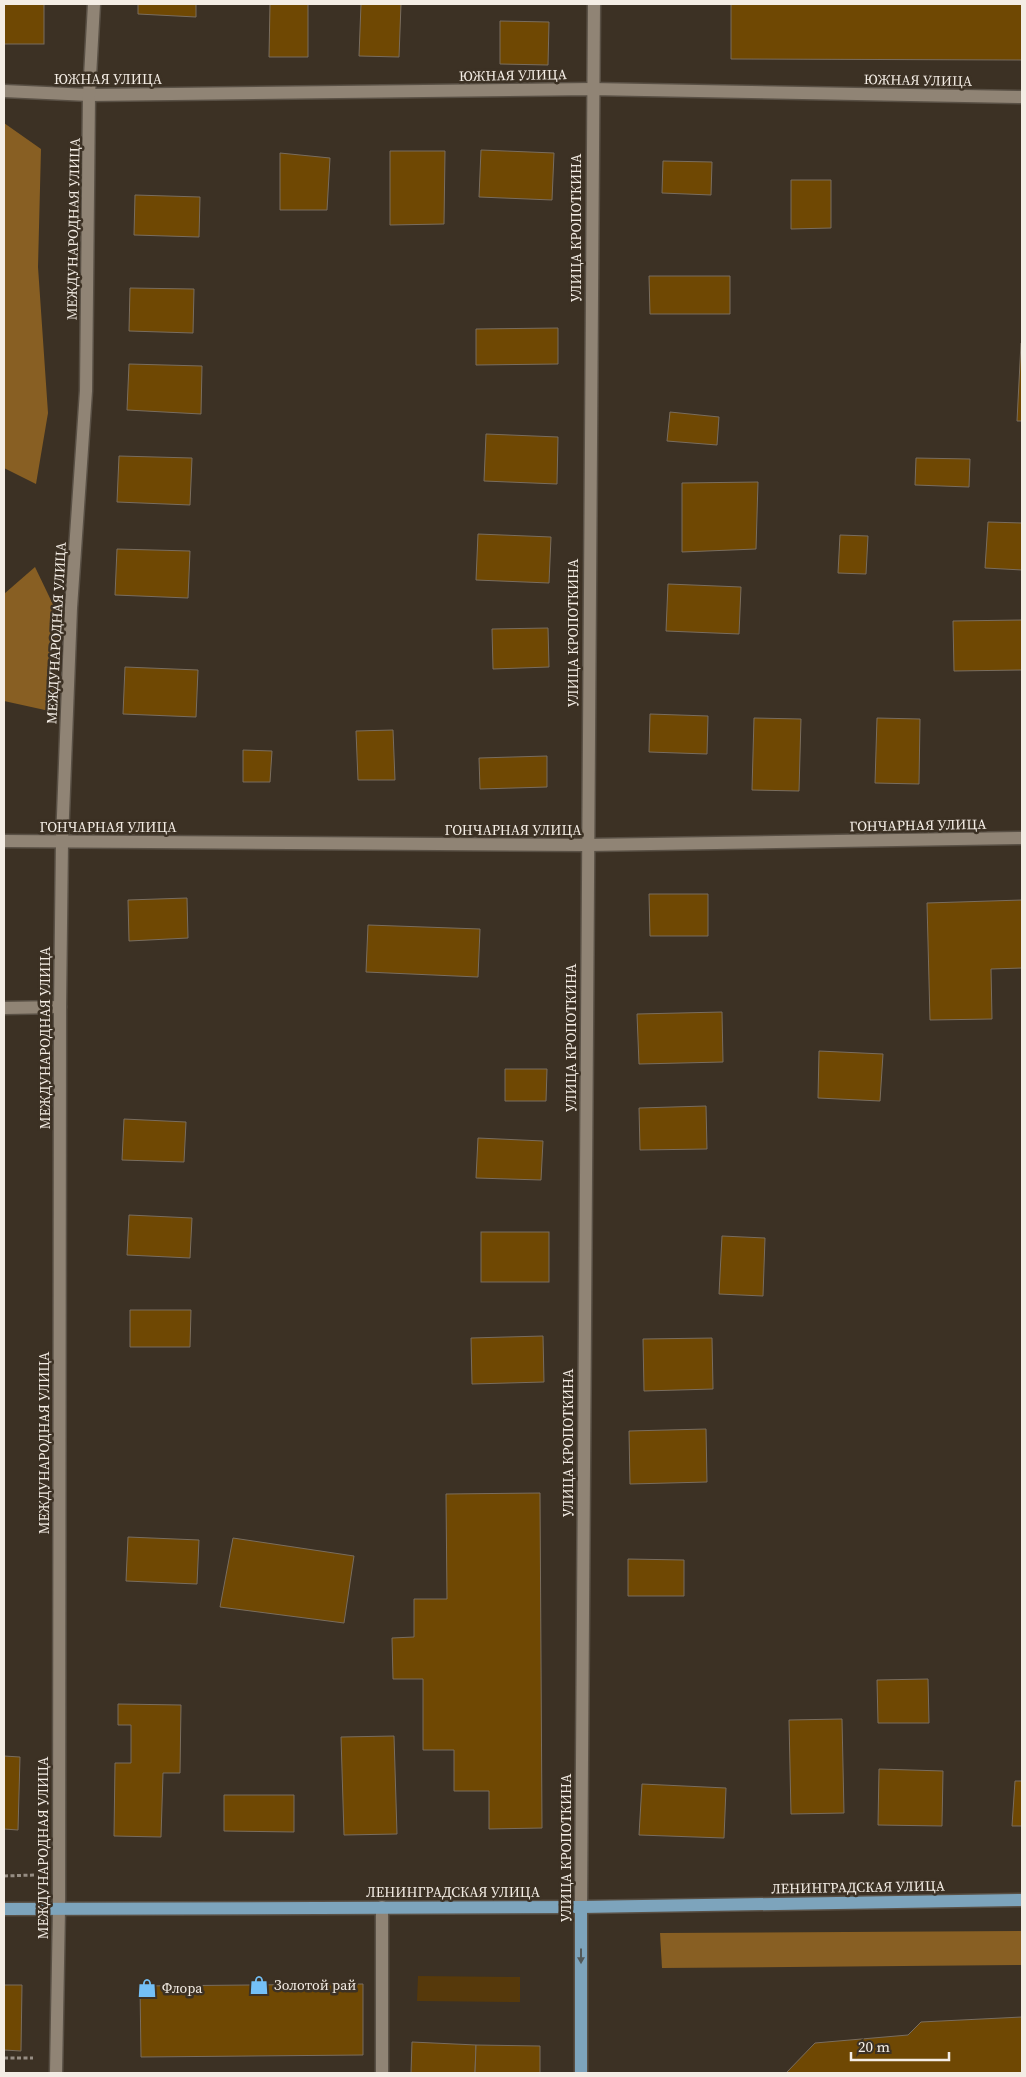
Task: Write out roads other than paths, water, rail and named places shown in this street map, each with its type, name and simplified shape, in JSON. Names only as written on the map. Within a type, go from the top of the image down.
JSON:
[{"type":"main road","name":"ЛЕНИНГРАДСКАЯ УЛИЦА","points":[[4,1909],[581,1907],[1022,1900]]},
{"type":"main road","name":"УЛИЦА КРОПОТКИНА","points":[[581,1907],[581,2073]]},
{"type":"street","name":"МЕЖДУНАРОДНАЯ УЛИЦА","points":[[56,2073],[59,1909],[60,1007],[62,841],[71,608],[86,391],[89,95],[94,4]]},
{"type":"street","name":"УЛИЦА КРОПОТКИНА","points":[[581,1907],[594,4]]},
{"type":"street","name":"ЮЖНАЯ УЛИЦА","points":[[4,91],[89,95],[592,89],[1022,97]]},
{"type":"street","name":"ГОНЧАРНАЯ УЛИЦА","points":[[4,841],[587,845],[1022,838]]},
{"type":"street","points":[[4,1008],[60,1007]]},
{"type":"street","points":[[382,1907],[382,2073]]},
{"type":"place","name":"Золотой рай","points":[[259,1985]]},
{"type":"place","name":"Флора","points":[[147,1988]]}]
